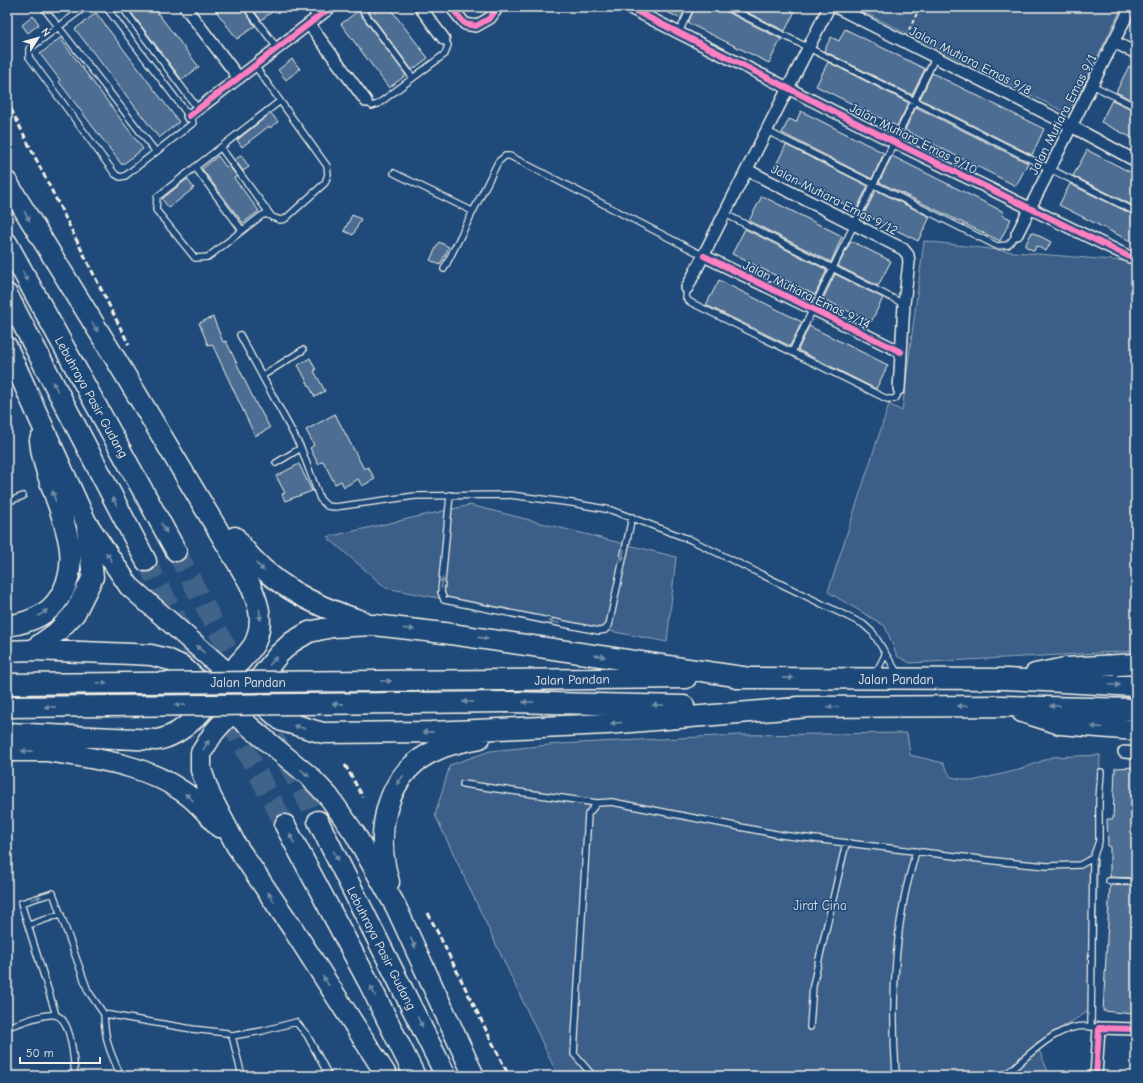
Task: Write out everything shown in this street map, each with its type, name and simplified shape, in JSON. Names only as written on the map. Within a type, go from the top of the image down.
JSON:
[{"type":"highway","points":[[7,182],[118,362],[249,582],[258,604],[261,620],[257,639],[214,695],[190,723],[166,739],[157,740],[7,734]]},
{"type":"highway","name":"Lebuhraya Pasir Gudang","points":[[7,243],[176,551]]},
{"type":"highway","name":"Lebuhraya Pasir Gudang","points":[[7,294],[146,561]]},
{"type":"highway","points":[[7,347],[86,522],[128,586],[282,721],[323,733],[431,732],[607,724],[809,707]]},
{"type":"highway","points":[[118,362],[251,558],[283,585],[312,602],[337,613],[374,625]]},
{"type":"highway","points":[[7,626],[33,620],[56,604],[64,592],[70,572],[71,550],[41,448],[39,416]]},
{"type":"highway","points":[[32,650],[57,632],[75,613],[93,577],[86,522]]},
{"type":"highway","points":[[387,1076],[293,929],[236,845],[210,795],[201,770],[201,754],[214,732],[279,654],[292,642],[309,632],[332,627],[374,625],[444,633],[749,678]]},
{"type":"highway","points":[[7,652],[32,650],[151,655],[167,659],[182,666],[232,712],[309,776],[329,797],[355,834],[396,907],[474,1076]]},
{"type":"highway","points":[[1006,679],[1065,668],[1136,664]]},
{"type":"highway","name":"Jalan Pandan","points":[[7,684],[749,678],[902,680],[1006,679],[1136,686]]},
{"type":"highway","name":"Jalan Pandan","points":[[7,707],[507,702],[726,707],[1002,706],[1136,709]]},
{"type":"highway","points":[[1002,706],[1060,724],[1136,730]]},
{"type":"highway","points":[[396,907],[385,870],[383,841],[385,816],[392,794],[399,780],[423,758],[438,748],[523,727]]},
{"type":"highway","points":[[7,751],[144,749],[157,740]]},
{"type":"highway","points":[[47,751],[118,763],[155,775],[182,791],[204,810],[236,845]]},
{"type":"highway","name":"Lebuhraya Pasir Gudang","points":[[318,821],[446,1076]]},
{"type":"highway","name":"Lebuhraya Pasir Gudang","points":[[285,825],[370,985],[415,1076]]},
{"type":"street","points":[[186,7],[239,78]]},
{"type":"street","points":[[312,7],[319,16]]},
{"type":"street","points":[[189,116],[331,7]]},
{"type":"street","points":[[420,7],[444,39]]},
{"type":"street","points":[[451,7],[465,24],[476,26],[490,18],[498,7]]},
{"type":"street","name":"Jalan Mutiara Emas 9/10","points":[[628,7],[789,87],[894,142],[1130,257],[1136,258]]},
{"type":"street","points":[[687,288],[829,7]]},
{"type":"street","name":"Jalan Mutiara Emas 9/8","points":[[836,7],[1072,126],[1136,161]]},
{"type":"street","name":"Jalan Mutiara Emas 9/1","points":[[1017,234],[1131,7]]},
{"type":"street","points":[[309,24],[366,102]]},
{"type":"street","points":[[1114,42],[1136,53]]},
{"type":"street","name":"Jalan Mutiara Emas 9/12","points":[[747,170],[903,249],[908,255],[909,262],[904,304]]},
{"type":"street","name":"Jalan Mutiara Emas 9/14","points":[[704,256],[900,352]]},
{"type":"street","points":[[899,389],[904,304]]},
{"type":"street","points":[[1124,752],[1136,753]]},
{"type":"street","points":[[1096,1076],[1095,1027],[1136,1029]]},
{"type":"lane","points":[[43,7],[156,152]]},
{"type":"lane","points":[[85,7],[29,49],[29,57],[115,174],[120,177],[125,176],[191,126],[192,120],[106,7]]},
{"type":"lane","points":[[122,7],[198,109]]},
{"type":"lane","points":[[246,7],[278,49]]},
{"type":"lane","points":[[360,7],[413,78]]},
{"type":"lane","points":[[679,32],[691,7]]},
{"type":"lane","points":[[727,7],[808,49],[914,100],[1136,212]]},
{"type":"lane","points":[[366,102],[369,105],[375,106],[448,52],[448,45],[444,39]]},
{"type":"lane","points":[[792,352],[935,58]]},
{"type":"lane","points":[[255,66],[327,166],[328,174],[325,182],[285,218],[280,220],[265,214],[208,257],[195,258],[156,210],[158,198],[195,167],[280,101]]},
{"type":"lane","points":[[1092,85],[1136,106]]},
{"type":"lane","points":[[767,131],[999,247],[1008,245],[1017,234]]},
{"type":"lane","points":[[221,148],[273,218]]},
{"type":"lane","points":[[444,269],[498,162],[505,156],[510,156],[704,256]]},
{"type":"lane","points":[[195,167],[242,230]]},
{"type":"lane","points":[[394,173],[472,211]]},
{"type":"lane","points":[[725,214],[904,304]]},
{"type":"lane","points":[[687,288],[686,298],[690,302],[887,399],[897,396],[899,389]]},
{"type":"lane","points":[[240,335],[301,448],[320,499],[323,503],[330,507],[415,496],[510,495],[611,510],[691,540],[863,624],[873,633],[881,644],[885,655],[902,680]]},
{"type":"lane","points":[[262,376],[303,350]]},
{"type":"lane","points":[[276,463],[301,448]]},
{"type":"lane","points":[[450,495],[441,592],[444,600],[599,631],[605,630],[609,625],[632,517]]},
{"type":"lane","points":[[7,502],[23,496]]},
{"type":"lane","points":[[867,679],[878,668],[885,655]]},
{"type":"lane","points":[[1004,1076],[1062,1031],[1082,1025],[1095,1027],[1093,858],[1099,841],[1101,772]]},
{"type":"lane","points":[[463,784],[597,803],[612,802],[781,835],[846,843],[1047,866],[1080,865],[1093,858]]},
{"type":"lane","points":[[593,1076],[574,1054],[588,814],[597,803]]},
{"type":"lane","points":[[810,1027],[813,985],[846,843]]},
{"type":"lane","points":[[896,1076],[893,1013],[897,951],[904,898],[916,851]]},
{"type":"lane","points":[[1109,880],[1136,882]]},
{"type":"lane","points":[[56,1015],[21,903],[53,893],[88,991],[104,1014],[104,1035],[109,1050],[120,1074],[129,1076]]},
{"type":"lane","points":[[29,925],[61,914]]},
{"type":"lane","points":[[104,1014],[192,1029],[227,1033],[232,1036],[262,1031],[296,1022],[307,1035],[329,1076]]},
{"type":"lane","points":[[7,1027],[45,1016],[56,1015],[62,1018],[66,1024],[72,1048],[75,1076]]},
{"type":"lane","points":[[232,1036],[242,1076]]},
{"type":"path","points":[[909,30],[920,7]]},
{"type":"green space","points":[[854,7],[1122,7],[1069,114]]},
{"type":"green space","points":[[924,241],[1014,252],[1136,262],[1136,651],[910,663],[897,656],[885,626],[828,592],[889,404],[902,411]]},
{"type":"green space","points":[[470,505],[676,557],[667,642],[386,588],[327,537]]},
{"type":"green space","name":"Jirat Cina","points":[[907,733],[910,755],[943,763],[951,777],[972,781],[1019,770],[1052,757],[1100,755],[1094,1008],[1036,1043],[1050,1076],[558,1076],[435,815],[450,765],[490,751],[559,744],[739,735]]},
{"type":"building","points":[[127,7],[153,7],[199,67],[182,80]]},
{"type":"building","points":[[213,7],[242,7],[255,26],[237,39]]},
{"type":"building","points":[[251,7],[279,7],[261,20]]},
{"type":"building","points":[[365,7],[389,7],[428,58],[412,70]]},
{"type":"building","points":[[657,7],[686,7],[681,19]]},
{"type":"building","points":[[695,7],[723,7],[725,11],[781,39],[769,63],[688,23]]},
{"type":"building","points":[[736,7],[797,7],[785,31]]},
{"type":"building","points":[[358,11],[406,75],[389,88],[341,24]]},
{"type":"building","points":[[96,13],[179,122],[159,138],[75,29]]},
{"type":"building","points":[[33,16],[39,24],[28,33],[22,25]]},
{"type":"building","points":[[845,29],[925,69],[912,95],[824,51],[831,37],[839,41]]},
{"type":"building","points":[[60,38],[143,149],[122,165],[59,82],[60,80],[40,54]]},
{"type":"building","points":[[292,59],[300,69],[286,80],[278,70]]},
{"type":"building","points":[[828,62],[909,103],[897,126],[816,86]]},
{"type":"building","points":[[1129,66],[1136,70],[1136,102],[1116,92]]},
{"type":"building","points":[[932,73],[1044,129],[1032,155],[920,99]]},
{"type":"building","points":[[1112,100],[1136,111],[1136,140],[1101,122]]},
{"type":"building","points":[[916,107],[1028,163],[1016,186],[905,130]]},
{"type":"building","points":[[801,111],[884,153],[872,179],[782,133],[789,119],[796,122]]},
{"type":"building","points":[[271,113],[278,122],[270,128],[269,126],[242,147],[237,140]]},
{"type":"building","points":[[786,145],[868,186],[856,210],[774,169]]},
{"type":"building","points":[[1087,150],[1136,175],[1136,207],[1073,176]]},
{"type":"building","points":[[241,155],[249,167],[243,171],[235,160]]},
{"type":"building","points":[[218,156],[226,167],[228,165],[237,176],[234,178],[259,211],[243,223],[202,169]]},
{"type":"building","points":[[892,156],[1004,212],[1002,215],[1011,219],[1000,241],[879,182]]},
{"type":"building","points":[[187,179],[194,188],[169,208],[162,199]]},
{"type":"building","points":[[1070,184],[1136,216],[1136,244],[1059,205]]},
{"type":"building","points":[[876,190],[930,217],[918,241],[864,214]]},
{"type":"building","points":[[762,196],[842,236],[831,262],[749,221]]},
{"type":"building","points":[[352,215],[361,219],[353,235],[344,231]]},
{"type":"building","points":[[745,229],[827,270],[815,295],[732,254]]},
{"type":"building","points":[[1032,232],[1051,242],[1046,251],[1036,246],[1034,251],[1025,246]]},
{"type":"building","points":[[851,241],[891,261],[878,286],[838,266]]},
{"type":"building","points":[[439,242],[449,247],[440,265],[430,260]]},
{"type":"building","points":[[835,274],[883,298],[871,322],[823,299]]},
{"type":"building","points":[[719,280],[802,322],[790,346],[706,305]]},
{"type":"building","points":[[213,317],[223,342],[226,341],[258,408],[270,428],[255,436],[212,344],[208,345],[199,323]]},
{"type":"building","points":[[809,326],[888,365],[876,389],[798,350]]},
{"type":"building","points":[[310,358],[316,370],[314,371],[325,391],[315,397],[298,365]]},
{"type":"building","points":[[335,414],[364,469],[368,467],[375,479],[362,486],[358,479],[344,487],[341,481],[335,484],[323,461],[318,464],[310,448],[314,445],[306,430]]},
{"type":"building","points":[[299,464],[312,491],[285,501],[282,494],[285,493],[276,476]]},
{"type":"building","points":[[1136,767],[1136,878],[1110,877],[1110,846],[1108,847],[1107,819],[1113,819],[1115,768]]},
{"type":"building","points":[[1110,885],[1136,886],[1136,1010],[1133,1014],[1103,1011]]},
{"type":"tunnel","points":[[176,551],[318,821]]},
{"type":"tunnel","points":[[146,561],[285,825]]},
{"type":"railway","points":[[7,101],[129,345]]},
{"type":"railway","points":[[345,765],[363,797]]},
{"type":"railway","points":[[428,913],[509,1076]]},
{"type":"cycle path","points":[[189,116],[331,7]]},
{"type":"cycle path","points":[[451,7],[465,24],[476,26],[490,18],[498,7]]},
{"type":"cycle path","points":[[628,7],[894,142],[1130,257],[1136,258]]},
{"type":"cycle path","points":[[704,256],[901,352]]},
{"type":"cycle path","points":[[1096,1076],[1099,1028],[1136,1029]]}]
